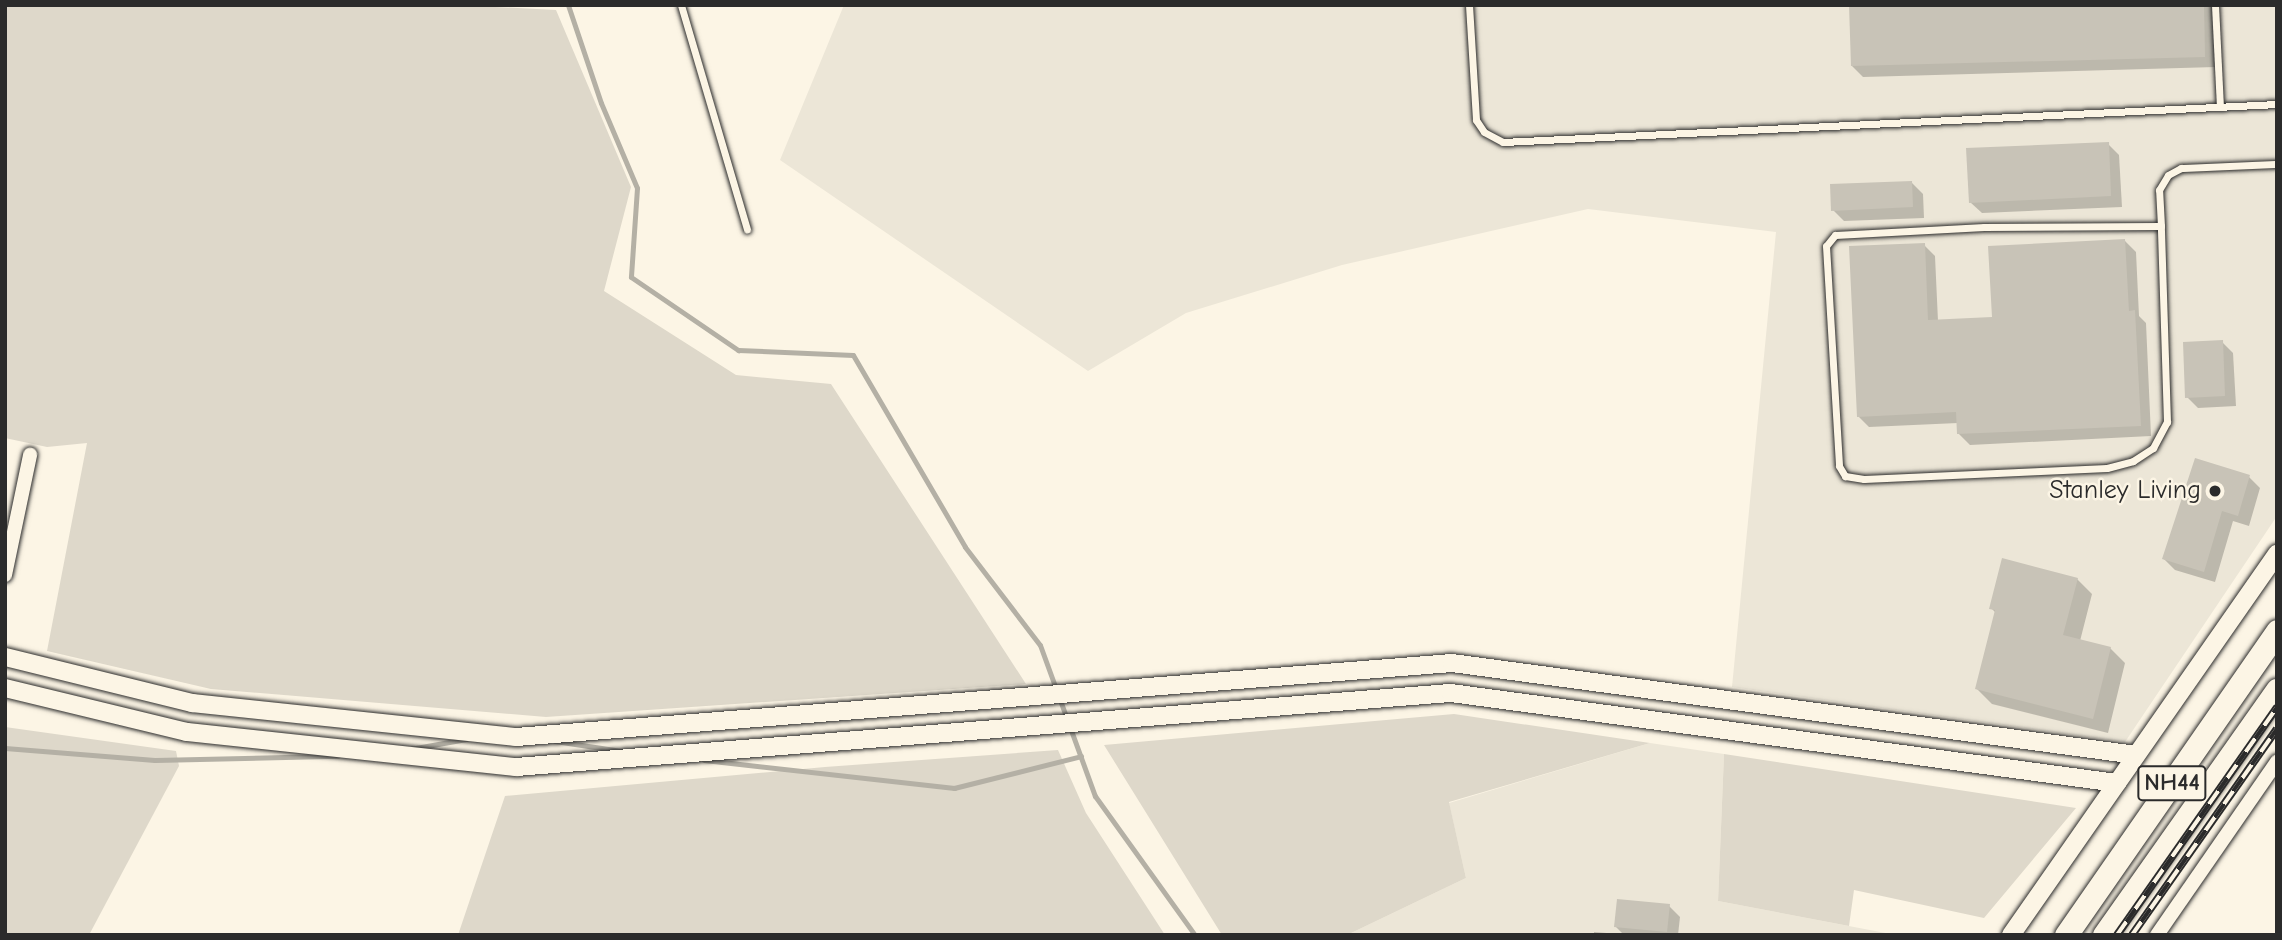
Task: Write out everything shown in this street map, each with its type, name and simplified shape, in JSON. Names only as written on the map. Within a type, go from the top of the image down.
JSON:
[{"type":"highway","name":"NH44","points":[[2066,935],[2277,631]]},
{"type":"highway","name":"NH44","points":[[2104,935],[2277,690]]},
{"type":"street","points":[[5,575],[30,455]]},
{"type":"street","points":[[2011,935],[2277,554]]},
{"type":"street","points":[[5,657],[192,703],[516,737],[1452,663],[2136,755]]},
{"type":"street","points":[[5,688],[187,732],[516,767],[1451,693],[2117,783]]},
{"type":"street","points":[[2157,935],[2277,762]]},
{"type":"lane","points":[[681,5],[747,229]]},
{"type":"lane","points":[[1469,5],[1476,120],[1484,132],[1503,142],[2277,104]]},
{"type":"lane","points":[[2215,5],[2220,107]]},
{"type":"lane","points":[[2161,226],[1983,227],[1835,235],[1826,246],[1839,466],[1845,476],[1864,479],[2108,468],[2133,461],[2153,448],[2167,422],[2161,226],[2159,190],[2168,175],[2181,168],[2277,164]]},
{"type":"shaded area","points":[[5,5],[455,5],[556,10],[631,187],[604,291],[736,375],[831,384],[1026,684],[546,717],[211,689],[47,651],[87,443],[47,447],[5,438]]},
{"type":"shaded area","points":[[844,5],[2277,5],[2277,516],[2125,742],[1732,687],[1776,232],[1588,209],[1342,265],[1186,313],[1088,371],[780,160]]},
{"type":"shaded area","points":[[1454,714],[1650,743],[1449,802],[1466,878],[1347,935],[1222,935],[1104,745]]},
{"type":"shaded area","points":[[5,727],[176,751],[179,766],[89,935],[5,935]]},
{"type":"shaded area","points":[[1650,743],[1724,754],[1718,901],[1896,935],[1347,935],[1466,878],[1449,803]]},
{"type":"shaded area","points":[[1058,750],[1086,813],[1165,935],[458,935],[505,796],[825,767]]},
{"type":"shaded area","points":[[1724,754],[2076,808],[1984,918],[1854,890],[1849,926],[1718,901]]},
{"type":"building","points":[[1849,5],[2204,5],[2205,57],[1851,66]]},
{"type":"building","points":[[2109,142],[2111,196],[1969,203],[1966,148]]},
{"type":"building","points":[[1912,181],[1913,207],[1831,211],[1830,184]]},
{"type":"building","points":[[2125,239],[2129,311],[2135,310],[2141,426],[1957,434],[1956,412],[1857,417],[1849,246],[1925,243],[1928,320],[1992,317],[1988,246]]},
{"type":"building","points":[[2223,340],[2225,396],[2185,398],[2183,342]]},
{"type":"building","points":[[2195,458],[2250,475],[2238,516],[2222,511],[2204,572],[2162,559]]},
{"type":"building","points":[[2002,558],[2078,578],[2063,635],[2111,647],[2093,719],[1975,689],[1995,610],[1989,609]]},
{"type":"building","points":[[1617,899],[1670,904],[1667,932],[1614,927]]},
{"type":"waterway","points":[[568,5],[601,103],[637,188],[631,277],[738,350],[853,355],[965,547],[1040,645],[1095,796],[1195,935]]},
{"type":"waterway","points":[[410,749],[466,739]]},
{"type":"waterway","points":[[555,741],[621,751]]},
{"type":"waterway","points":[[5,748],[155,760],[338,756]]},
{"type":"waterway","points":[[704,760],[954,788],[1081,756]]},
{"type":"railway","points":[[2117,935],[2277,707]]},
{"type":"railway","points":[[2132,935],[2277,729]]},
{"type":"place","name":"Stanley Living","points":[[2215,491]]}]
